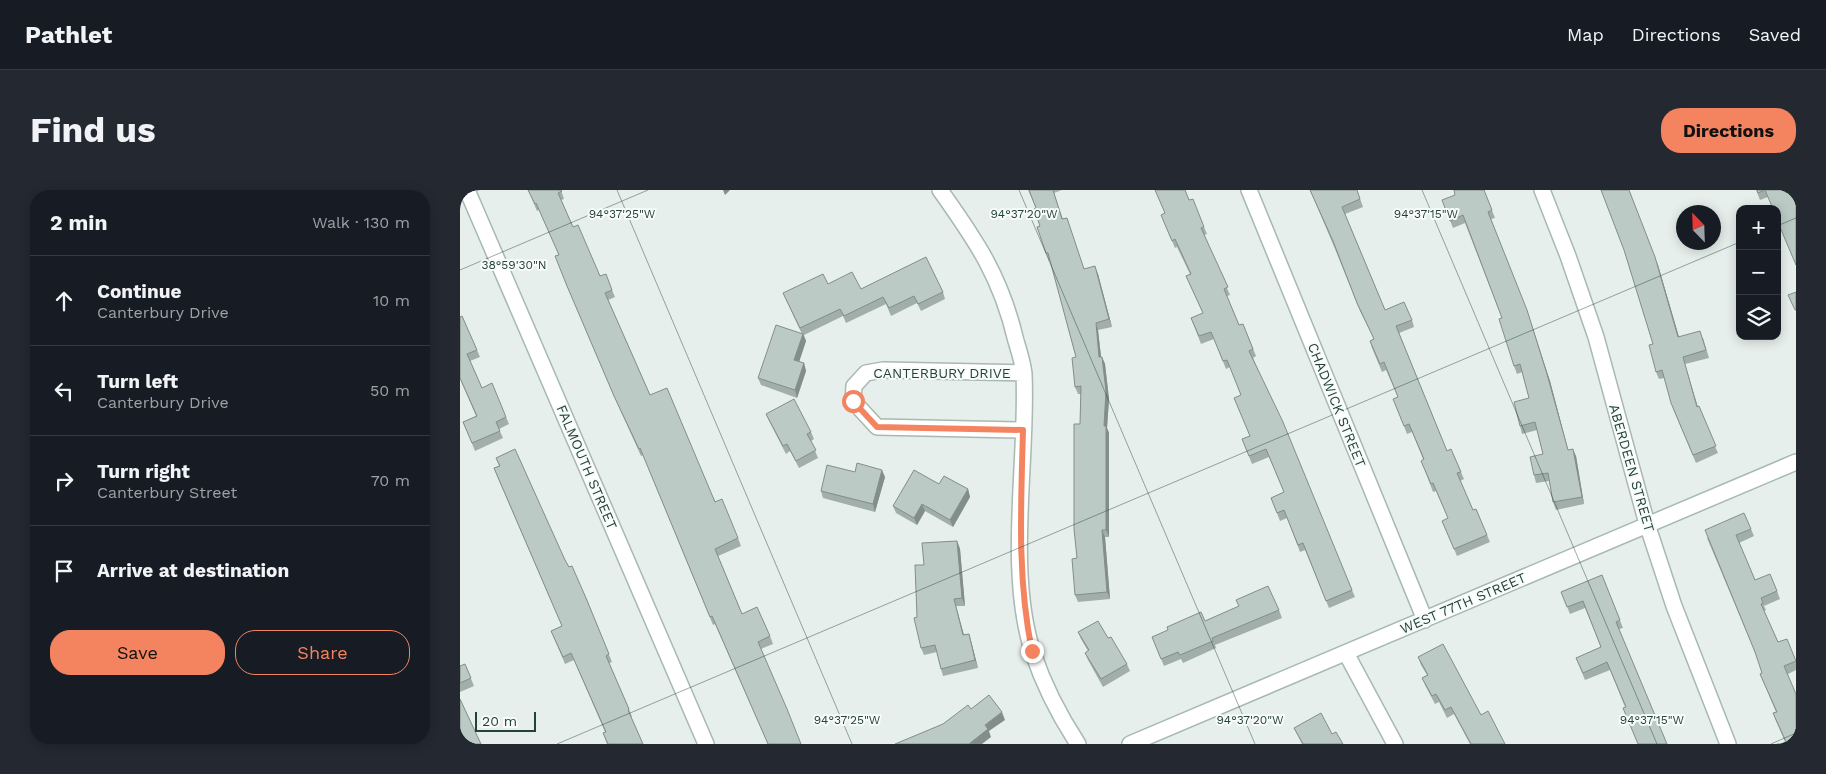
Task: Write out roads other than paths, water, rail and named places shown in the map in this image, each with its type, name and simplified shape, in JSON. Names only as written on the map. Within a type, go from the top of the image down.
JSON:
[{"type":"street","name":"FALMOUTH STREET","points":[[467,190],[706,744]]},
{"type":"street","points":[[940,190],[986,258],[1000,288],[1024,372],[1020,566],[1024,611],[1032,651],[1050,699],[1078,744]]},
{"type":"street","name":"CHADWICK STREET","points":[[1249,190],[1425,620]]},
{"type":"street","name":"ABERDEEN STREET","points":[[1542,190],[1568,256],[1596,337],[1647,524],[1674,606],[1728,744]]},
{"type":"street","name":"CANTERBURY DRIVE","points":[[1023,430],[877,427],[853,401],[854,386],[859,378],[866,373],[874,371],[1024,372]]},
{"type":"street","name":"WEST 77TH STREET","points":[[1130,744],[1796,462]]},
{"type":"street","points":[[1346,653],[1395,744]]}]
